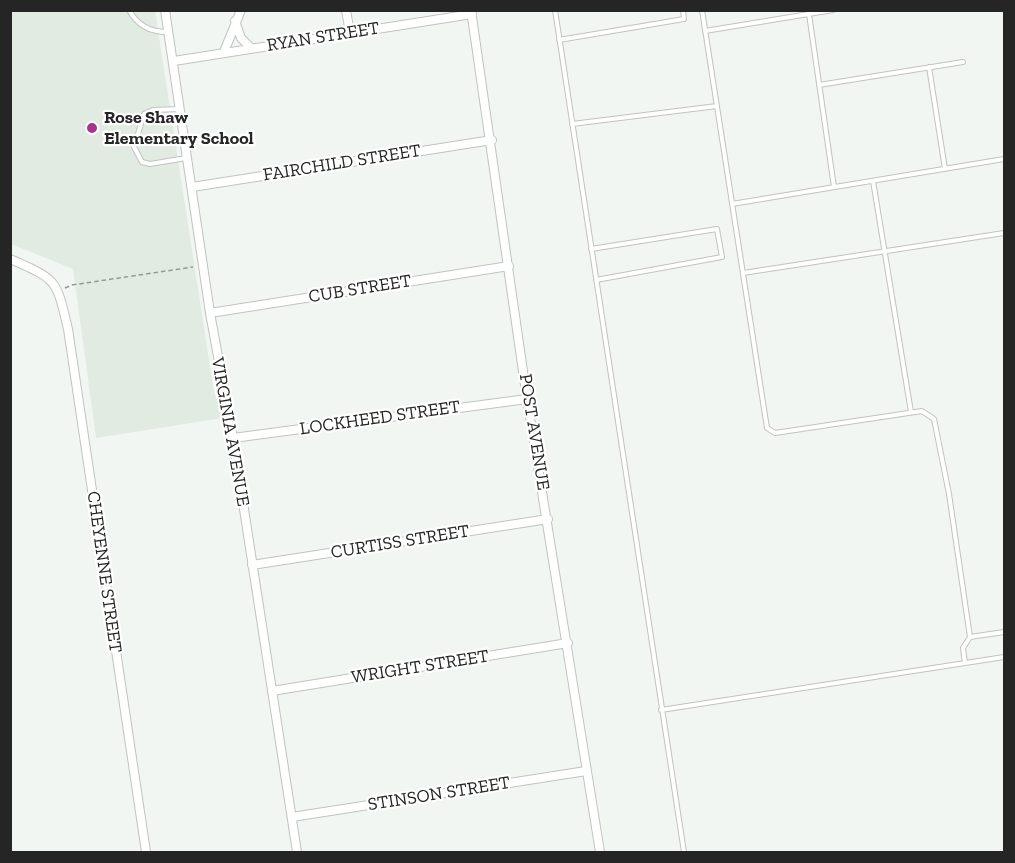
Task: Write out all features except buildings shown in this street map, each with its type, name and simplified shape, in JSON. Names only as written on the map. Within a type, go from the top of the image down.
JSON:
[{"type":"street","name":"VIRGINIA AVENUE","points":[[165,10],[210,313],[233,438],[297,852]]},
{"type":"street","points":[[224,52],[241,10]]},
{"type":"street","points":[[346,10],[350,33]]},
{"type":"street","name":"RYAN STREET","points":[[174,61],[471,12]]},
{"type":"street","name":"POST AVENUE","points":[[471,12],[492,140],[527,399],[600,852]]},
{"type":"street","points":[[236,21],[241,38],[251,48]]},
{"type":"street","name":"FAIRCHILD STREET","points":[[192,187],[492,140]]},
{"type":"street","points":[[10,259],[47,275],[59,292]]},
{"type":"street","name":"CUB STREET","points":[[210,313],[509,266]]},
{"type":"street","name":"CHEYENNE STREET","points":[[59,292],[70,341],[146,852]]},
{"type":"street","name":"LOCKHEED STREET","points":[[233,438],[527,399]]},
{"type":"street","name":"CURTISS STREET","points":[[252,565],[548,519]]},
{"type":"street","name":"WRIGHT STREET","points":[[272,691],[568,643]]},
{"type":"street","name":"STINSON STREET","points":[[292,817],[586,771]]},
{"type":"lane","points":[[129,10],[134,20],[152,32],[169,31]]},
{"type":"lane","points":[[560,10],[555,11],[559,40],[684,852]]},
{"type":"lane","points":[[559,40],[684,19],[682,10]]},
{"type":"lane","points":[[702,10],[770,431],[775,433],[922,411],[934,419],[949,494],[970,637],[963,648],[965,663]]},
{"type":"lane","points":[[705,31],[833,10]]},
{"type":"lane","points":[[809,14],[834,187]]},
{"type":"lane","points":[[819,85],[963,62]]},
{"type":"lane","points":[[929,67],[945,169]]},
{"type":"lane","points":[[572,124],[717,106]]},
{"type":"lane","points":[[181,109],[153,110],[144,114],[134,147],[142,162],[150,164],[188,157]]},
{"type":"lane","points":[[732,204],[1005,159]]},
{"type":"lane","points":[[873,181],[911,412]]},
{"type":"lane","points":[[591,249],[717,229],[722,258],[596,280]]},
{"type":"lane","points":[[743,273],[1005,233]]},
{"type":"lane","points":[[970,637],[1005,632]]},
{"type":"lane","points":[[661,710],[1005,657]]},
{"type":"path","points":[[59,292],[72,285],[203,265]]},
{"type":"shaded area","name":"Rose Shaw Elementary School","points":[[10,11],[155,11],[214,392],[223,418],[96,438],[73,269],[11,244]]},
{"type":"place","name":"Rose Shaw Elementary School","points":[[92,128]]}]
